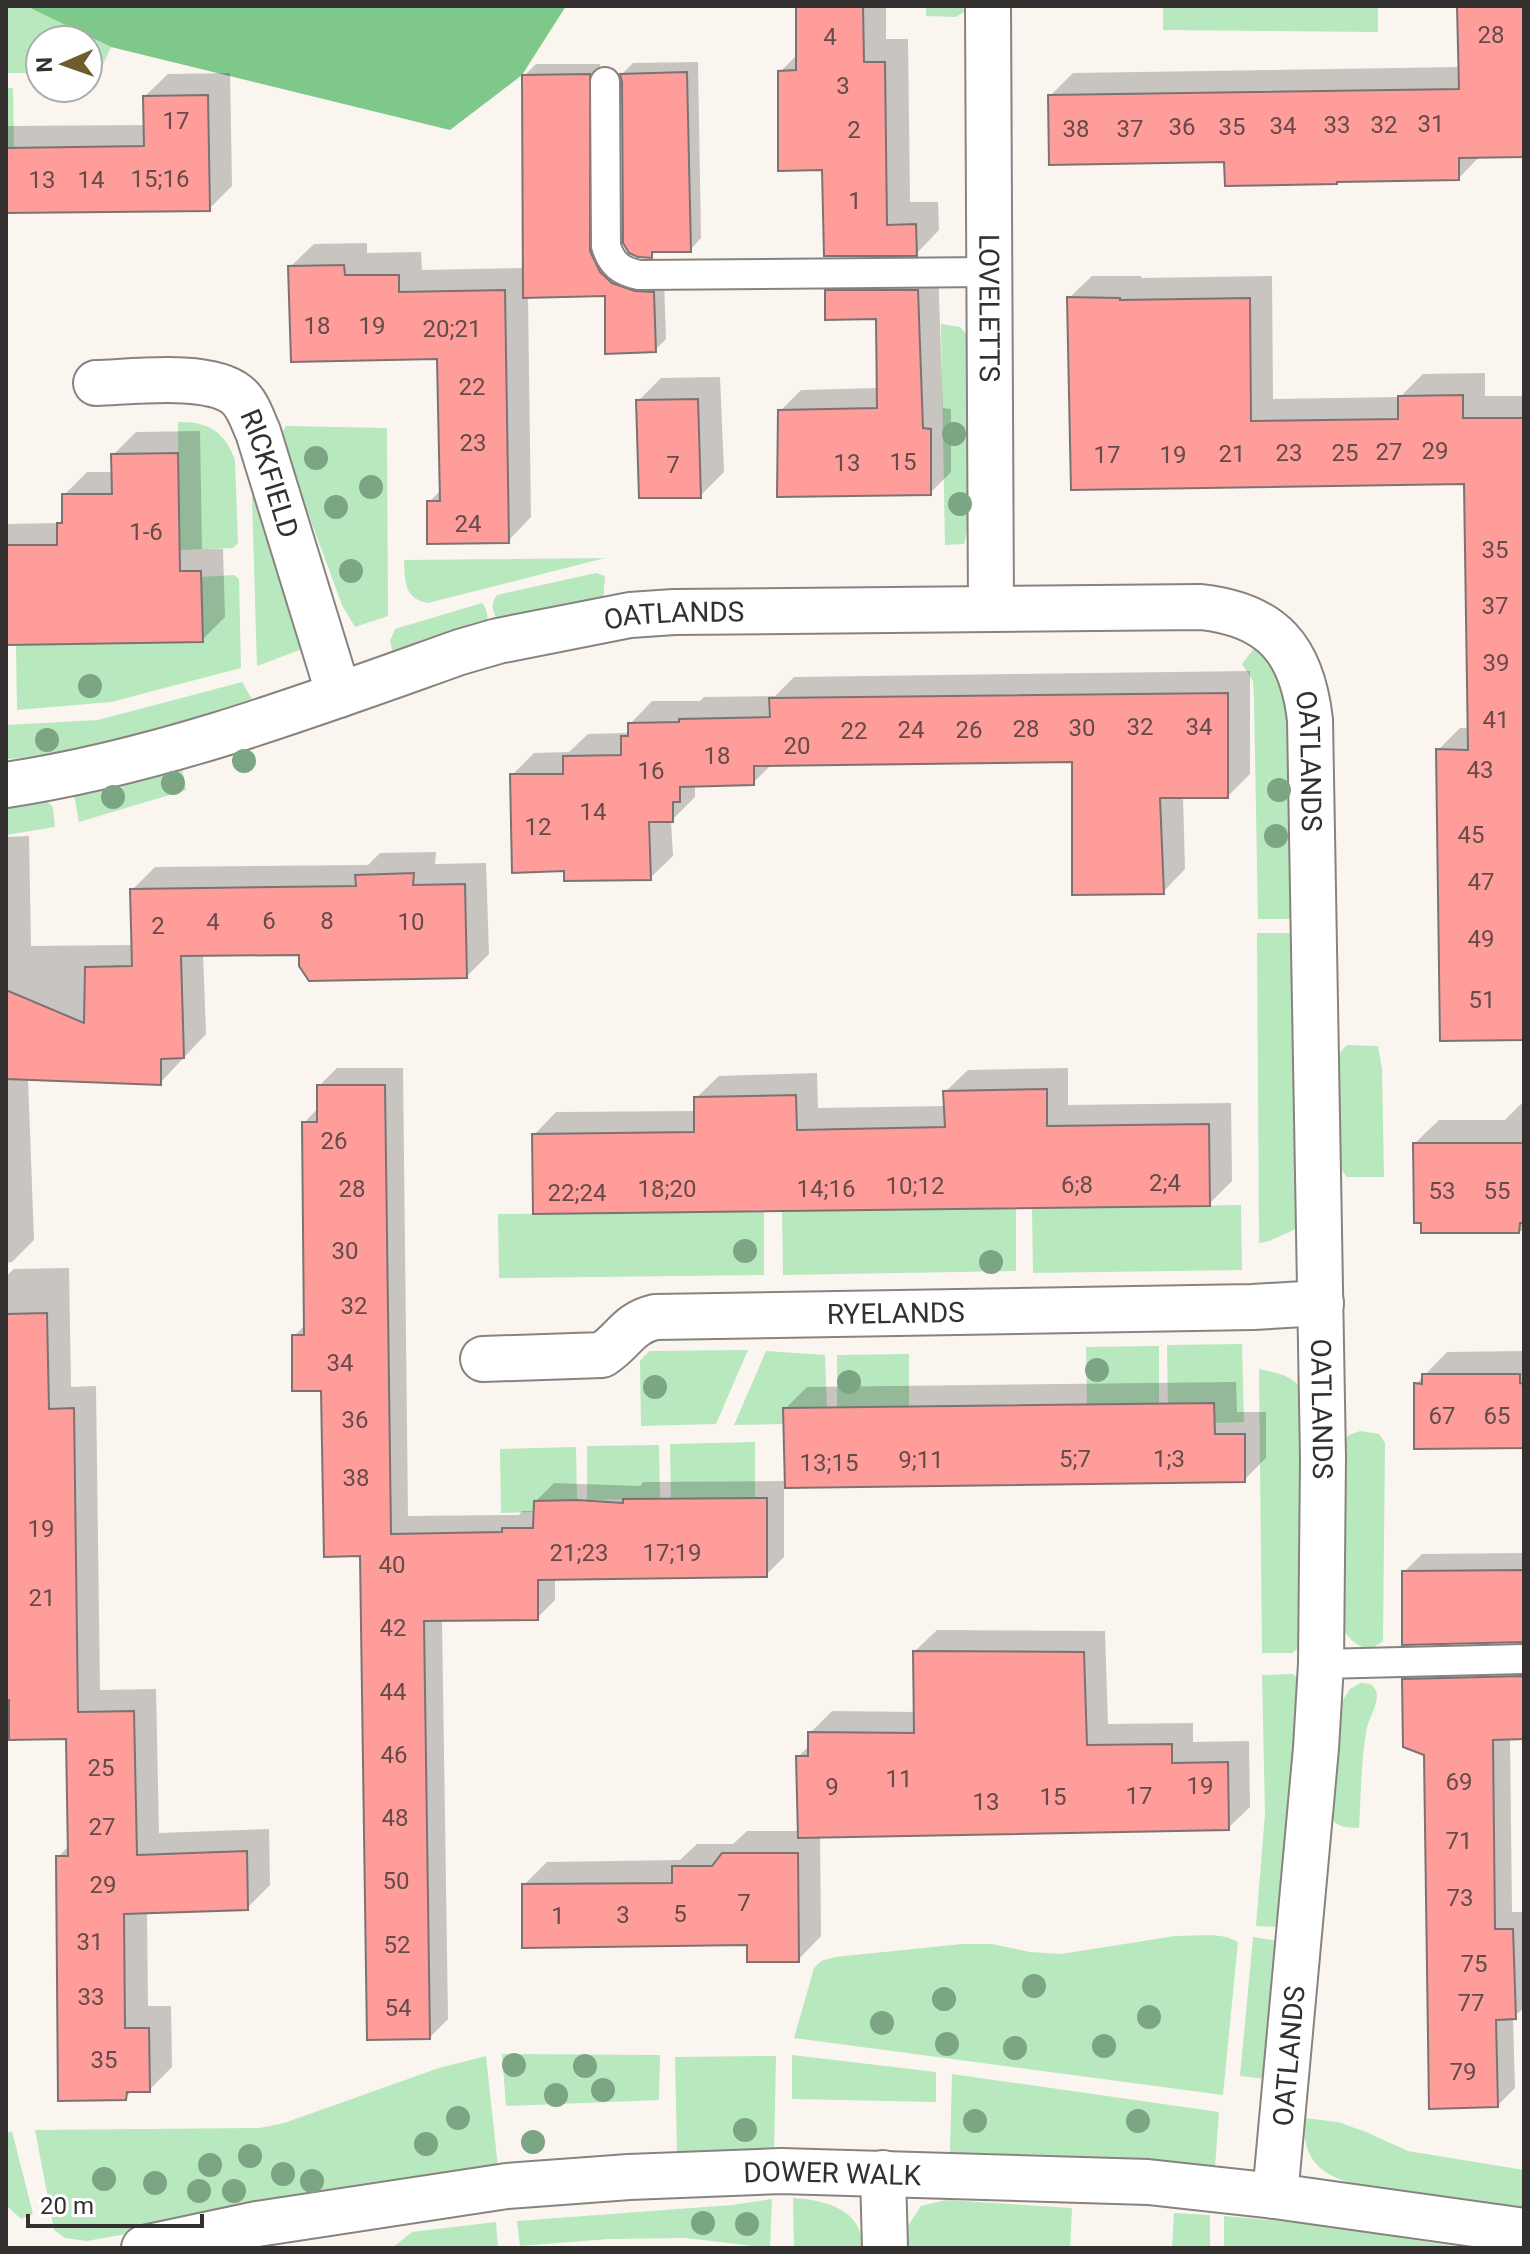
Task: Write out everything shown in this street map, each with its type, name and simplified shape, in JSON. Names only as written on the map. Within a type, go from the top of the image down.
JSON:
[{"type":"street","name":"LOVELETTS","points":[[988,6],[991,609]]},
{"type":"street","name":"RICKFIELD","points":[[96,383],[204,381],[236,393],[246,404],[268,463],[339,695]]},
{"type":"street","name":"OATLANDS","points":[[6,785],[69,775],[193,744],[498,641],[630,615],[754,610],[1201,607],[1228,610],[1254,620],[1277,638],[1293,656],[1306,686],[1310,720],[1323,1458],[1321,1664],[1275,2196]]},
{"type":"street","name":"RYELANDS","points":[[483,1359],[602,1355],[613,1348],[630,1327],[655,1317],[1253,1307],[1321,1303]]},
{"type":"street","name":"DOWER WALK","points":[[144,2248],[257,2224],[507,2186],[781,2171],[1148,2182],[1275,2196],[1524,2231]]},
{"type":"street","points":[[883,2173],[885,2248]]},
{"type":"lane","points":[[605,82],[606,246],[610,259],[623,272],[639,275],[989,272]]},
{"type":"lane","points":[[1321,1664],[1524,1659]]},
{"type":"green space","points":[[6,6],[26,6],[63,24],[24,24],[24,73],[6,73]]},
{"type":"green space","points":[[26,6],[566,6],[522,75],[450,130],[111,47],[104,44],[104,24],[63,24]]},
{"type":"green space","points":[[926,6],[963,6],[964,12],[956,17],[926,16]]},
{"type":"green space","points":[[1163,6],[1378,6],[1378,32],[1163,30]]},
{"type":"green space","points":[[104,44],[111,47],[104,62]]},
{"type":"green space","points":[[6,88],[13,88],[14,148],[6,148]]},
{"type":"green space","points":[[941,324],[960,327],[968,336],[969,524],[964,544],[945,545]]},
{"type":"green space","points":[[178,422],[207,426],[220,435],[231,450],[235,460],[238,543],[233,548],[179,550]]},
{"type":"green space","points":[[286,426],[387,428],[388,616],[355,627],[342,605],[283,445],[282,433]]},
{"type":"green space","points":[[254,481],[305,648],[257,666],[252,499]]},
{"type":"green space","points":[[605,558],[428,603],[414,598],[407,588],[404,560]]},
{"type":"green space","points":[[596,573],[605,576],[603,603],[500,622],[494,612],[493,602],[497,595]]},
{"type":"green space","points":[[234,575],[239,579],[241,668],[111,702],[17,710],[16,645],[202,642],[201,577]]},
{"type":"green space","points":[[482,603],[486,609],[486,630],[393,653],[390,641],[395,629]]},
{"type":"green space","points":[[1255,647],[1272,664],[1291,708],[1292,919],[1258,919],[1253,681],[1242,664]]},
{"type":"green space","points":[[242,682],[252,699],[100,745],[6,759],[6,725],[98,720]]},
{"type":"green space","points":[[181,763],[186,790],[79,822],[74,795]]},
{"type":"green space","points":[[44,798],[53,807],[55,827],[6,835],[6,804]]},
{"type":"green space","points":[[1257,933],[1292,933],[1296,1229],[1259,1243]]},
{"type":"green space","points":[[1347,1045],[1378,1046],[1382,1069],[1384,1177],[1347,1177],[1339,1167],[1338,1059]]},
{"type":"green space","points":[[1241,1205],[1242,1270],[1033,1273],[1032,1208]]},
{"type":"green space","points":[[1016,1207],[1016,1271],[783,1275],[782,1210]]},
{"type":"green space","points":[[764,1211],[764,1275],[499,1278],[498,1214]]},
{"type":"green space","points":[[1242,1344],[1244,1422],[1215,1423],[1214,1403],[1168,1404],[1167,1345]]},
{"type":"green space","points":[[1159,1346],[1159,1405],[1087,1405],[1086,1347]]},
{"type":"green space","points":[[748,1350],[716,1424],[641,1426],[640,1361],[649,1351]]},
{"type":"green space","points":[[766,1351],[825,1355],[827,1407],[784,1408],[784,1424],[734,1425]]},
{"type":"green space","points":[[909,1354],[909,1406],[837,1407],[837,1355]]},
{"type":"green space","points":[[1259,1369],[1287,1377],[1301,1388],[1298,1648],[1292,1653],[1262,1653]]},
{"type":"green space","points":[[1360,1431],[1379,1434],[1385,1443],[1383,1641],[1366,1648],[1351,1640],[1343,1629],[1341,1444],[1349,1435]]},
{"type":"green space","points":[[755,1442],[755,1507],[671,1499],[670,1444]]},
{"type":"green space","points":[[659,1445],[660,1499],[587,1500],[587,1446]]},
{"type":"green space","points":[[576,1447],[577,1500],[535,1501],[534,1512],[501,1513],[500,1449]]},
{"type":"green space","points":[[1293,1674],[1299,1679],[1299,1700],[1279,1927],[1256,1926],[1265,1813],[1262,1675]]},
{"type":"green space","points":[[1360,1683],[1371,1685],[1377,1695],[1365,1739],[1359,1828],[1340,1825],[1331,1818],[1341,1703],[1350,1689]]},
{"type":"green space","points":[[1212,1935],[1238,1942],[1223,2095],[794,2038],[814,1968],[821,1961],[835,1957],[962,1944],[992,1944],[1030,1952],[1061,1954],[1175,1936]]},
{"type":"green space","points":[[1253,1937],[1278,1941],[1266,2079],[1240,2076]]},
{"type":"green space","points":[[502,2054],[660,2055],[659,2100],[506,2106]]},
{"type":"green space","points":[[792,2055],[936,2072],[936,2102],[792,2099]]},
{"type":"green space","points":[[486,2056],[498,2167],[87,2241],[65,2238],[54,2230],[35,2130],[260,2128],[284,2123],[439,2068]]},
{"type":"green space","points":[[776,2056],[774,2152],[677,2154],[675,2057]]},
{"type":"green space","points":[[952,2074],[1219,2112],[1215,2167],[1053,2155],[950,2153]]},
{"type":"green space","points":[[1304,2118],[1338,2122],[1408,2151],[1524,2170],[1524,2209],[1362,2186],[1336,2177],[1317,2165],[1311,2157],[1304,2133]]},
{"type":"green space","points":[[12,2131],[33,2214],[21,2219],[6,2205],[6,2133]]},
{"type":"green space","points":[[793,2198],[818,2201],[840,2209],[856,2224],[863,2248],[794,2248]]},
{"type":"green space","points":[[772,2199],[770,2248],[686,2238],[609,2239],[520,2246],[517,2221],[732,2205]]},
{"type":"green space","points":[[946,2200],[1072,2208],[1070,2248],[902,2248],[905,2230],[921,2206]]},
{"type":"green space","points":[[1174,2213],[1210,2215],[1210,2248],[1172,2248]]},
{"type":"green space","points":[[1224,2216],[1304,2223],[1465,2248],[1224,2248]]},
{"type":"green space","points":[[496,2222],[498,2248],[392,2248],[412,2232]]},
{"type":"building","points":[[796,6],[863,6],[864,62],[885,62],[887,225],[916,224],[917,256],[824,256],[822,170],[778,171],[778,71],[796,70]]},
{"type":"building","points":[[1457,6],[1524,6],[1524,157],[1459,158],[1459,180],[1225,186],[1224,162],[1049,165],[1048,95],[1459,89]]},
{"type":"building","points":[[687,72],[691,252],[652,252],[652,258],[638,257],[629,253],[623,243],[620,74]]},
{"type":"building","points":[[590,74],[590,251],[600,272],[612,283],[635,291],[654,292],[656,352],[605,354],[605,296],[523,298],[522,75]]},
{"type":"building","points":[[208,95],[210,211],[6,213],[6,148],[144,146],[143,96]]},
{"type":"building","points":[[344,265],[345,275],[399,275],[399,292],[505,290],[509,543],[427,544],[427,501],[440,501],[437,359],[291,362],[288,266]]},
{"type":"building","points":[[825,290],[918,290],[923,428],[931,429],[931,495],[777,497],[778,410],[877,408],[876,319],[825,320]]},
{"type":"building","points":[[1067,297],[1120,300],[1250,298],[1251,421],[1398,419],[1398,396],[1463,395],[1463,418],[1524,418],[1524,1040],[1440,1041],[1436,749],[1468,750],[1464,484],[1071,490]]},
{"type":"building","points":[[698,399],[701,498],[639,498],[636,400]]},
{"type":"building","points":[[178,453],[180,571],[201,571],[203,642],[6,645],[6,545],[57,545],[57,523],[62,523],[62,494],[112,494],[111,454]]},
{"type":"building","points":[[1228,693],[1228,798],[1160,798],[1164,894],[1072,895],[1072,762],[754,766],[754,785],[680,787],[680,802],[673,802],[673,822],[649,822],[651,880],[564,881],[564,871],[512,873],[510,774],[563,774],[563,756],[621,755],[621,736],[628,736],[628,723],[770,717],[769,698]]},
{"type":"building","points":[[414,873],[413,885],[465,884],[467,978],[309,981],[299,966],[299,955],[181,956],[184,1058],[161,1059],[161,1085],[6,1079],[6,990],[84,1023],[85,967],[132,966],[130,889],[356,886],[355,875]]},
{"type":"building","points":[[317,1085],[385,1085],[391,1534],[502,1532],[502,1528],[533,1528],[534,1501],[623,1503],[623,1499],[767,1498],[767,1577],[538,1580],[538,1620],[424,1621],[430,2039],[367,2040],[360,1556],[324,1557],[321,1391],[292,1391],[292,1335],[304,1335],[302,1122],[317,1122]]},
{"type":"building","points":[[1047,1089],[1047,1126],[1209,1124],[1210,1206],[533,1214],[532,1134],[694,1132],[694,1097],[796,1095],[797,1130],[945,1127],[943,1091]]},
{"type":"building","points":[[1413,1143],[1524,1143],[1524,1223],[1520,1223],[1519,1233],[1421,1233],[1421,1223],[1414,1223]]},
{"type":"building","points":[[47,1313],[49,1409],[74,1408],[78,1712],[134,1711],[137,1855],[247,1851],[248,1910],[124,1914],[125,2028],[149,2028],[150,2092],[127,2092],[126,2100],[58,2101],[56,1856],[68,1856],[66,1739],[9,1740],[9,1700],[6,1700],[6,1314]]},
{"type":"building","points":[[1422,1374],[1520,1374],[1520,1383],[1524,1384],[1524,1448],[1414,1449],[1414,1383],[1422,1384]]},
{"type":"building","points":[[1214,1403],[1215,1434],[1245,1434],[1245,1482],[785,1488],[783,1408]]},
{"type":"building","points":[[1524,1570],[1524,1642],[1402,1645],[1402,1571]]},
{"type":"building","points":[[913,1651],[1084,1652],[1087,1745],[1172,1744],[1172,1763],[1228,1762],[1229,1830],[798,1838],[796,1756],[808,1756],[808,1732],[914,1733]]},
{"type":"building","points":[[1524,1676],[1524,1739],[1493,1740],[1495,1929],[1513,1929],[1516,2019],[1496,2020],[1498,2107],[1429,2109],[1424,1755],[1403,1747],[1402,1679]]},
{"type":"building","points":[[722,1853],[798,1853],[799,1962],[747,1962],[747,1945],[522,1948],[522,1884],[672,1883],[672,1866],[712,1866]]}]
